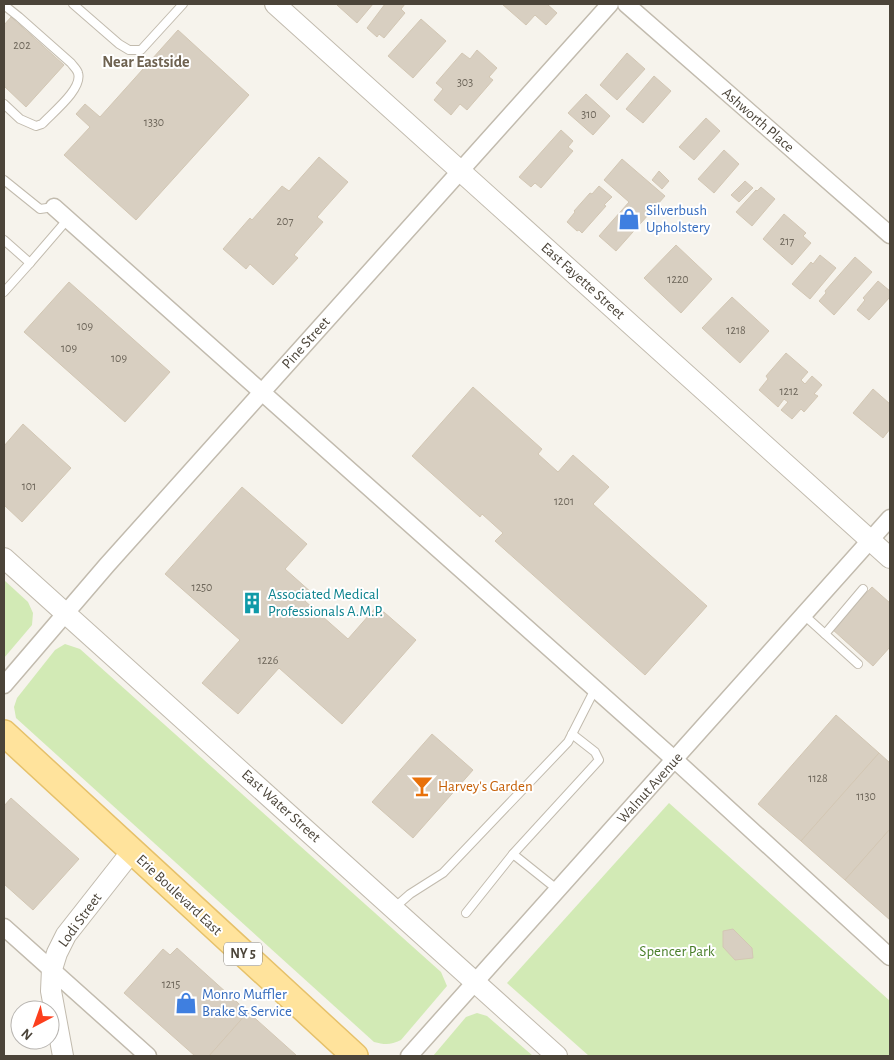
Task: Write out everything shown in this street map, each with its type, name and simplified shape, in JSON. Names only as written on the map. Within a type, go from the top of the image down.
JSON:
[{"type":"main road","name":"Erie Boulevard East","points":[[4,733],[355,1056]]},
{"type":"street","name":"East Fayette Street","points":[[276,4],[890,558]]},
{"type":"street","name":"Pine Street","points":[[4,685],[65,613],[610,4]]},
{"type":"street","name":"Ashworth Place","points":[[626,4],[890,235]]},
{"type":"street","points":[[54,207],[136,278],[675,760],[890,956]]},
{"type":"street","name":"Walnut Avenue","points":[[409,1056],[890,518]]},
{"type":"street","name":"East Water Street","points":[[4,558],[557,1056]]},
{"type":"street","name":"Lodi Street","points":[[63,1056],[51,991],[52,970],[57,953],[66,935],[132,851]]},
{"type":"street","points":[[4,927],[148,1056]]},
{"type":"lane","points":[[73,4],[119,44],[129,50],[141,50],[183,4]]},
{"type":"lane","points":[[4,6],[19,17],[78,71],[74,90],[42,124],[36,126],[20,119],[4,104]]},
{"type":"lane","points":[[4,180],[40,210],[54,207]]},
{"type":"lane","points":[[4,292],[67,220]]},
{"type":"lane","points":[[4,240],[30,262]]},
{"type":"lane","points":[[825,634],[863,589]]},
{"type":"lane","points":[[804,616],[858,664]]},
{"type":"lane","points":[[394,908],[410,894],[443,873],[568,742],[595,689]]},
{"type":"lane","points":[[466,913],[513,854],[600,760],[595,752],[572,734]]},
{"type":"lane","points":[[513,854],[558,890]]},
{"type":"green space","points":[[4,580],[28,602],[33,613],[32,625],[4,658]]},
{"type":"green space","points":[[65,644],[80,649],[441,972],[447,986],[401,1040],[388,1044],[374,1042],[16,718],[14,707],[17,698],[55,650]]},
{"type":"green space","name":"Spencer Park","points":[[669,803],[890,1001],[890,1056],[589,1056],[507,983]]},
{"type":"green space","points":[[477,1013],[487,1016],[533,1056],[433,1056],[466,1017]]},
{"type":"building","points":[[338,4],[373,4],[357,23]]},
{"type":"building","points":[[385,4],[405,4],[401,9],[405,13],[384,38],[379,34],[377,37],[367,28]]},
{"type":"building","points":[[502,4],[547,4],[557,13],[546,25],[535,15],[526,25]]},
{"type":"building","points":[[11,17],[64,65],[26,107],[4,86],[4,25]]},
{"type":"building","points":[[421,19],[446,41],[413,78],[388,56]]},
{"type":"building","points":[[178,30],[249,95],[136,220],[64,155],[90,127],[76,114],[85,104],[100,117]]},
{"type":"building","points":[[477,50],[497,68],[489,77],[493,80],[467,110],[460,104],[451,115],[434,100],[443,89],[436,83],[462,53],[470,59]]},
{"type":"building","points":[[627,53],[645,69],[617,100],[600,85]]},
{"type":"building","points":[[654,76],[671,91],[643,123],[626,109]]},
{"type":"building","points":[[586,94],[610,116],[593,135],[568,113]]},
{"type":"building","points":[[706,118],[720,131],[694,160],[679,147]]},
{"type":"building","points":[[561,130],[573,141],[568,147],[573,151],[541,188],[535,183],[531,187],[519,177]]},
{"type":"building","points":[[724,150],[739,164],[714,193],[698,179]]},
{"type":"building","points":[[319,157],[348,182],[317,217],[323,222],[294,255],[298,258],[273,285],[250,264],[246,269],[223,249],[282,186],[289,191]]},
{"type":"building","name":"Silverbush Upholstery","points":[[622,159],[665,196],[616,251],[599,236],[629,202],[604,180]]},
{"type":"building","points":[[659,171],[669,181],[662,189],[652,180]]},
{"type":"building","points":[[745,181],[753,188],[739,202],[731,195]]},
{"type":"building","points":[[599,186],[612,197],[582,233],[579,230],[577,231],[567,222],[590,193],[592,194]]},
{"type":"building","points":[[761,187],[775,199],[752,226],[736,212]]},
{"type":"building","points":[[784,214],[806,233],[803,236],[811,243],[792,265],[763,239]]},
{"type":"building","points":[[676,245],[712,279],[681,313],[644,278]]},
{"type":"building","points":[[820,255],[836,268],[810,299],[792,284],[811,262],[813,264]]},
{"type":"building","points":[[855,257],[872,272],[834,315],[819,301],[826,293],[825,291]]},
{"type":"building","points":[[878,281],[890,291],[890,297],[869,320],[857,310],[865,300],[863,298]]},
{"type":"building","points":[[69,282],[170,372],[125,422],[24,332]]},
{"type":"building","points":[[732,297],[769,331],[740,363],[702,328]]},
{"type":"building","points":[[786,353],[808,372],[801,380],[805,384],[812,376],[822,385],[814,394],[818,396],[804,412],[801,409],[792,419],[781,410],[788,402],[784,399],[778,407],[759,390],[768,379],[766,376]]},
{"type":"building","points":[[473,387],[542,449],[538,454],[558,472],[573,455],[609,487],[593,504],[707,606],[645,675],[495,541],[503,533],[482,514],[480,517],[412,456]]},
{"type":"building","points":[[873,389],[890,404],[890,429],[883,438],[853,413]]},
{"type":"building","points":[[23,424],[71,468],[22,522],[4,505],[4,446]]},
{"type":"building","name":"Associated Medical Professionals A.M.P.","points":[[242,487],[307,544],[285,569],[312,593],[305,601],[348,639],[377,606],[416,640],[342,724],[279,668],[238,714],[202,683],[240,640],[165,574]]},
{"type":"building","points":[[872,587],[890,603],[890,647],[873,666],[832,629]]},
{"type":"building","points":[[836,715],[879,753],[801,841],[758,804]]},
{"type":"building","name":"Harvey's Garden","points":[[432,734],[473,770],[413,838],[372,802]]},
{"type":"building","points":[[879,753],[890,763],[890,829],[845,880],[801,841]]},
{"type":"building","points":[[11,798],[79,859],[33,910],[4,884],[4,806]]},
{"type":"building","points":[[890,829],[890,920],[845,880]]},
{"type":"building","points":[[733,929],[752,948],[753,958],[735,960],[723,947],[723,931]]},
{"type":"building","name":"Monro Muffler Brake & Service","points":[[177,948],[248,1012],[209,1056],[195,1056],[124,993],[163,949],[170,955]]},
{"type":"building","points":[[248,1012],[296,1055],[209,1056]]},
{"type":"place","name":"Silverbush Upholstery","points":[[629,219]]},
{"type":"place","name":"Associated Medical Professionals A.M.P.","points":[[252,603]]},
{"type":"place","name":"Harvey's Garden","points":[[422,786]]},
{"type":"place","name":"Monro Muffler Brake & Service","points":[[186,1003]]},
{"type":"district","name":"Near Eastside","points":[[146,62]]}]
